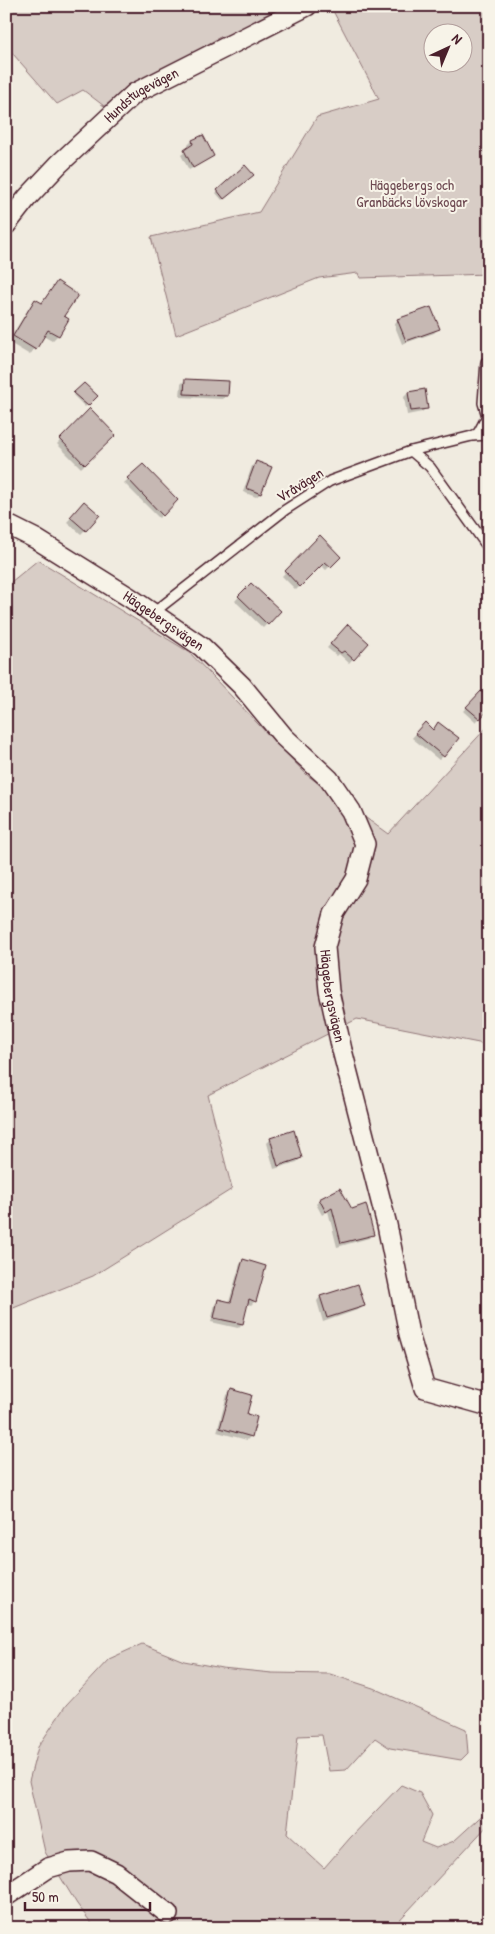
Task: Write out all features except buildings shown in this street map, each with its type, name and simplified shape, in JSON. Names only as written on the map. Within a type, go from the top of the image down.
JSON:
[{"type":"street","name":"Hundstugevägen","points":[[6,225],[27,198],[59,164],[135,93],[307,6]]},
{"type":"street","name":"Häggebergsvägen","points":[[6,524],[36,539],[153,613],[202,647],[242,686],[284,737],[329,779],[351,811],[365,844],[356,879],[334,914],[325,947],[329,990],[342,1050],[387,1225],[409,1334],[425,1388],[489,1406]]},
{"type":"street","points":[[6,1896],[48,1868],[69,1862],[91,1861],[116,1873],[168,1914]]},
{"type":"lane","points":[[472,436],[478,433],[487,416],[483,403],[486,362]]},
{"type":"lane","name":"Vråvägen","points":[[153,613],[285,510],[330,481],[410,451],[472,436],[489,435]]},
{"type":"lane","points":[[410,451],[430,467],[489,550]]},
{"type":"green space","name":"Häggebergs och Granbäcks lövskogar","points":[[6,6],[489,6],[489,274],[360,278],[358,273],[319,278],[176,335],[151,237],[259,212],[317,117],[379,99],[331,7],[220,37],[104,106],[83,90],[57,104],[6,46]]},
{"type":"green space","points":[[38,560],[189,652],[307,775],[388,834],[489,725],[489,1045],[357,1019],[208,1095],[232,1189],[93,1276],[6,1311],[6,586]]},
{"type":"green space","points":[[142,1644],[184,1661],[222,1668],[272,1673],[330,1674],[373,1688],[466,1729],[468,1753],[461,1760],[390,1748],[375,1738],[346,1770],[329,1771],[322,1735],[298,1736],[287,1834],[324,1868],[401,1785],[420,1793],[432,1815],[421,1842],[436,1848],[454,1841],[489,1809],[489,1824],[392,1928],[254,1928],[251,1925],[238,1928],[95,1928],[77,1904],[45,1852],[29,1781],[38,1747],[66,1705],[109,1659]]}]
